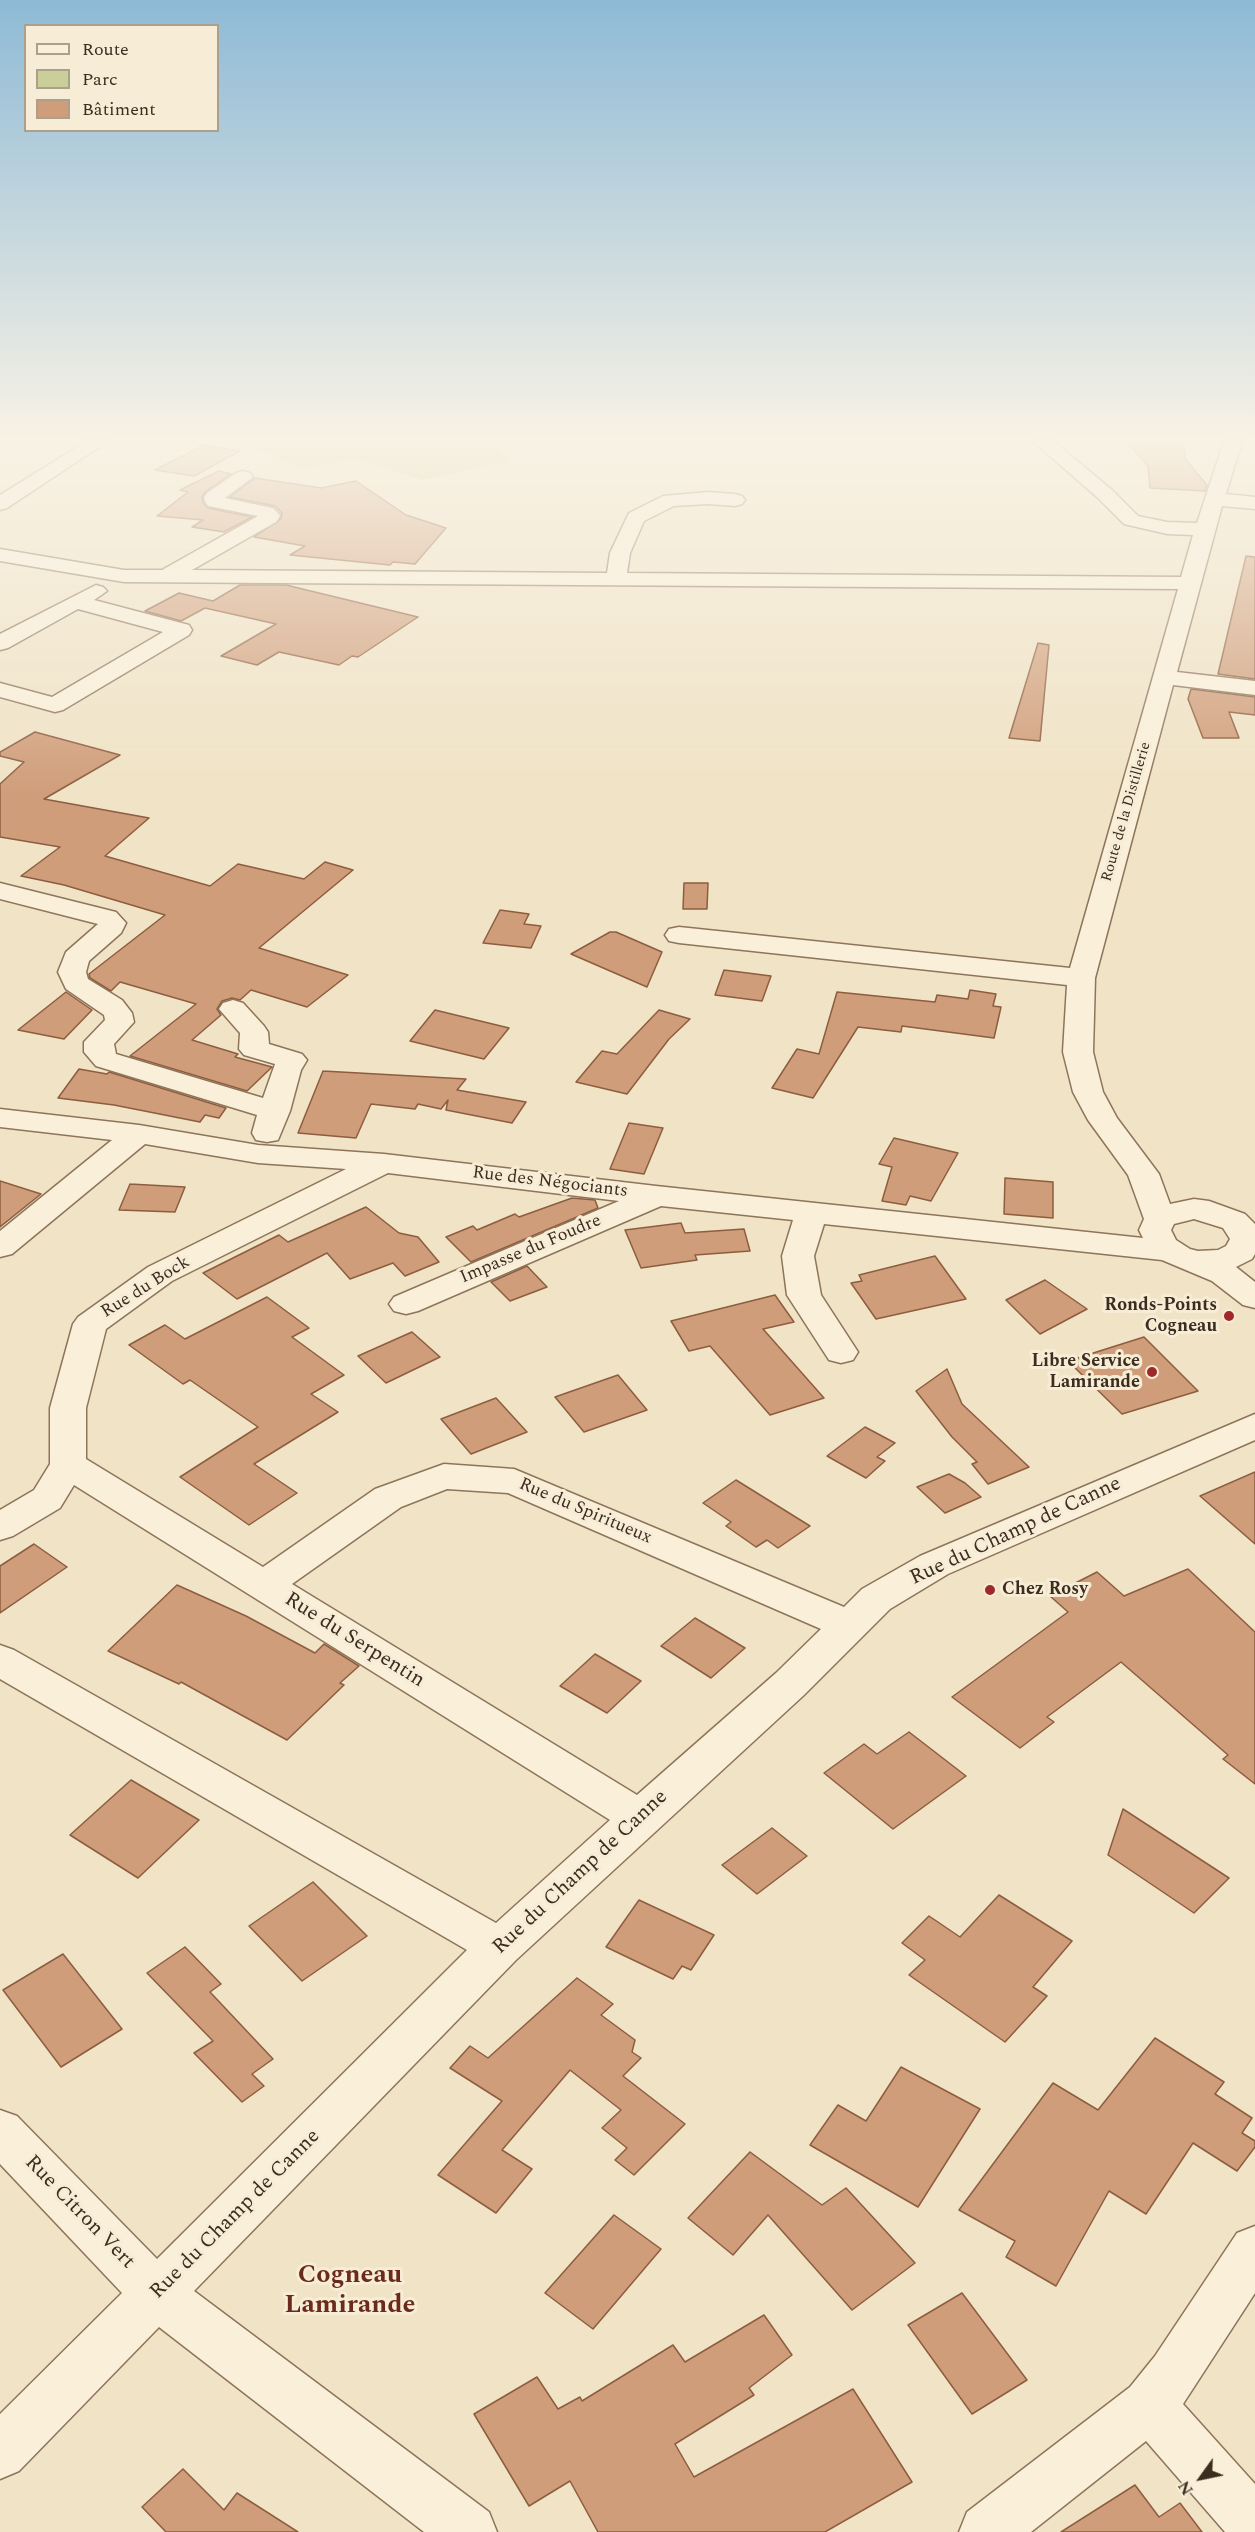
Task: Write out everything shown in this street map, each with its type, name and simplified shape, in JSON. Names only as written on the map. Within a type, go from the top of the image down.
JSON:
[{"type":"street","points":[[25,559],[124,576],[165,577],[1190,583]]},
{"type":"street","points":[[165,577],[197,559]]},
{"type":"street","points":[[615,579],[620,559]]},
{"type":"street","name":"Route de la Distillerie","points":[[1168,1238],[1143,1174],[1103,1120],[1088,1092],[1078,1052],[1081,978],[1197,559]]},
{"type":"street","points":[[0,643],[124,576]]},
{"type":"street","points":[[0,690],[55,705],[181,630],[76,602]]},
{"type":"street","points":[[1164,677],[1255,688]]},
{"type":"street","points":[[0,891],[107,918],[113,923],[76,958],[72,972],[76,983],[112,1006],[118,1013],[120,1022],[99,1042],[99,1052],[106,1060],[275,1111]]},
{"type":"street","points":[[679,935],[1081,978]]},
{"type":"street","points":[[233,1009],[254,1032],[254,1049],[292,1060],[285,1070],[275,1111],[258,1154]]},
{"type":"street","name":"Rue des Négociants","points":[[1,1119],[139,1134],[258,1154],[384,1163],[656,1196],[1102,1245],[1168,1238]]},
{"type":"street","points":[[0,1247],[139,1134]]},
{"type":"street","name":"Rue du Bock","points":[[68,1464],[68,1408],[90,1324],[160,1274],[384,1163]]},
{"type":"street","name":"Route de la Distillerie","points":[[1143,1174],[1169,1192],[1215,1213]]},
{"type":"street","name":"Impasse du Foudre","points":[[406,1304],[656,1196]]},
{"type":"street","points":[[1168,1238],[1180,1210],[1215,1213],[1234,1221],[1242,1230],[1247,1242],[1236,1268],[1251,1293]]},
{"type":"street","points":[[811,1213],[798,1256],[804,1295],[841,1352]]},
{"type":"street","points":[[1168,1238],[1212,1262],[1247,1242]]},
{"type":"street","points":[[1168,1238],[1251,1293]]},
{"type":"street","name":"Rue du Champ de Canne","points":[[0,2452],[158,2295],[500,1947],[790,1684],[876,1599],[934,1565],[1255,1426]]},
{"type":"street","points":[[0,1527],[47,1499],[68,1464]]},
{"type":"street","name":"Rue du Serpentin","points":[[68,1464],[640,1818]]},
{"type":"street","name":"Rue du Spiritueux","points":[[264,1585],[388,1498],[444,1476],[514,1481],[848,1625]]},
{"type":"street","points":[[0,1660],[500,1947]]},
{"type":"street","name":"Rue Citron Vert","points":[[0,2131],[158,2295],[469,2532]]},
{"type":"street","points":[[987,2532],[1149,2405],[1174,2374],[1255,2249]]},
{"type":"street","points":[[1149,2405],[1255,2525]]},
{"type":"building","points":[[332,559],[419,559],[415,564],[393,562],[390,565]]},
{"type":"building","points":[[1245,559],[1255,559],[1255,679],[1218,674]]},
{"type":"building","points":[[240,585],[286,585],[418,617],[358,657],[352,656],[339,665],[279,652],[257,665],[221,656],[276,624],[205,608],[181,621],[145,611],[179,593],[213,601]]},
{"type":"building","points":[[1038,643],[1049,645],[1040,741],[1009,738]]},
{"type":"building","points":[[1191,689],[1255,697],[1255,715],[1229,712],[1239,738],[1203,738],[1188,699]]},
{"type":"building","points":[[35,732],[120,755],[44,799],[149,818],[105,856],[210,886],[238,864],[304,879],[325,862],[353,870],[259,948],[348,975],[307,1007],[251,990],[240,1000],[232,998],[222,1001],[217,1009],[221,1015],[192,1040],[238,1054],[235,1057],[272,1067],[247,1091],[130,1056],[196,1004],[120,982],[111,991],[90,978],[89,974],[165,915],[64,885],[21,876],[60,847],[0,837],[0,784],[24,762],[0,756],[0,752]]},
{"type":"building","points":[[684,883],[708,883],[707,909],[683,909]]},
{"type":"building","points":[[500,910],[529,914],[524,924],[541,926],[531,948],[483,943]]},
{"type":"building","points":[[610,932],[616,932],[662,952],[647,987],[571,954]]},
{"type":"building","points":[[724,970],[771,976],[762,1001],[715,995]]},
{"type":"building","points":[[970,990],[996,994],[993,1006],[1001,1007],[994,1038],[902,1026],[901,1032],[858,1027],[813,1098],[772,1088],[797,1049],[819,1054],[837,992],[935,1002],[937,995],[968,999]]},
{"type":"building","points":[[66,992],[92,1010],[64,1039],[18,1030]]},
{"type":"building","points":[[435,1010],[509,1028],[484,1059],[410,1041]]},
{"type":"building","points":[[659,1010],[690,1019],[669,1039],[627,1094],[576,1082],[602,1051],[617,1054]]},
{"type":"building","points":[[79,1069],[107,1074],[109,1072],[226,1108],[219,1118],[205,1115],[200,1122],[114,1105],[58,1098]]},
{"type":"building","points":[[323,1071],[466,1079],[457,1090],[526,1102],[512,1123],[446,1110],[448,1100],[441,1109],[418,1104],[415,1109],[371,1104],[356,1138],[298,1133]]},
{"type":"building","points":[[629,1123],[663,1128],[644,1174],[610,1169]]},
{"type":"building","points":[[894,1138],[958,1153],[931,1201],[910,1196],[906,1205],[882,1201],[892,1167],[879,1164]]},
{"type":"building","points":[[1005,1178],[1053,1182],[1053,1218],[1004,1214]]},
{"type":"building","points":[[0,1181],[41,1194],[0,1227]]},
{"type":"building","points":[[130,1184],[185,1187],[175,1212],[119,1210]]},
{"type":"building","points":[[572,1198],[595,1200],[598,1208],[471,1262],[446,1237],[473,1226],[477,1230],[515,1214],[519,1217]]},
{"type":"building","points":[[366,1207],[399,1233],[418,1237],[439,1262],[405,1276],[393,1263],[350,1279],[327,1253],[237,1299],[203,1273],[279,1235],[288,1242]]},
{"type":"building","points":[[681,1223],[685,1233],[744,1229],[750,1251],[695,1255],[697,1260],[641,1268],[625,1230]]},
{"type":"building","points":[[935,1256],[966,1299],[876,1319],[851,1283],[862,1281],[859,1275]]},
{"type":"building","points":[[527,1266],[547,1287],[510,1301],[491,1282]]},
{"type":"building","points":[[1045,1280],[1087,1309],[1040,1334],[1006,1300]]},
{"type":"building","points":[[775,1295],[794,1322],[763,1329],[824,1398],[770,1415],[710,1346],[689,1351],[671,1321]]},
{"type":"building","points":[[267,1297],[309,1328],[292,1337],[344,1375],[311,1394],[338,1412],[254,1464],[297,1493],[249,1525],[180,1477],[258,1427],[190,1380],[183,1384],[129,1345],[165,1325],[185,1339]]},
{"type":"building","points":[[412,1332],[440,1357],[386,1383],[358,1356]]},
{"type":"building","points":[[1144,1337],[1198,1391],[1122,1414],[1068,1361]]},
{"type":"building","points":[[947,1369],[962,1404],[1029,1467],[988,1484],[972,1464],[977,1462],[952,1437],[916,1391]]},
{"type":"building","points":[[618,1375],[647,1410],[584,1432],[555,1397]]},
{"type":"building","points":[[496,1398],[527,1432],[471,1454],[441,1419]]},
{"type":"building","points":[[865,1427],[895,1443],[877,1457],[885,1461],[866,1478],[827,1456]]},
{"type":"building","points":[[1255,1472],[1255,1544],[1200,1496]]},
{"type":"building","points":[[949,1474],[965,1483],[981,1497],[945,1513],[917,1487]]},
{"type":"building","points":[[736,1480],[810,1526],[778,1548],[767,1540],[756,1547],[726,1526],[731,1522],[703,1503]]},
{"type":"building","points":[[34,1544],[67,1567],[0,1613],[0,1566]]},
{"type":"building","points":[[1188,1569],[1255,1632],[1255,1784],[1223,1759],[1228,1755],[1121,1662],[1047,1717],[1054,1722],[1020,1748],[952,1697],[1068,1612],[1050,1596],[1097,1572],[1124,1596]]},
{"type":"building","points":[[177,1585],[246,1616],[315,1653],[324,1644],[359,1666],[340,1683],[344,1685],[287,1740],[181,1682],[179,1684],[108,1651]]},
{"type":"building","points":[[695,1618],[745,1648],[711,1678],[661,1646]]},
{"type":"building","points":[[595,1654],[641,1681],[607,1713],[560,1686]]},
{"type":"building","points":[[909,1732],[966,1776],[893,1829],[824,1773],[864,1744],[877,1754]]},
{"type":"building","points":[[131,1780],[199,1820],[138,1878],[70,1835]]},
{"type":"building","points":[[1123,1809],[1229,1878],[1194,1913],[1108,1855]]},
{"type":"building","points":[[772,1828],[807,1856],[757,1894],[722,1865]]},
{"type":"building","points":[[313,1882],[367,1936],[302,1981],[249,1926]]},
{"type":"building","points":[[999,1895],[1072,1941],[1033,1987],[1047,1996],[1005,2042],[909,1975],[925,1960],[902,1943],[929,1916],[960,1937]]},
{"type":"building","points":[[639,1900],[714,1935],[691,1970],[682,1966],[673,1979],[606,1947]]},
{"type":"building","points":[[185,1947],[221,1984],[210,1992],[273,2059],[252,2074],[264,2086],[242,2102],[194,2053],[213,2041],[147,1973]]},
{"type":"building","points":[[63,1954],[122,2029],[61,2067],[3,1990]]},
{"type":"building","points":[[577,1978],[613,2004],[601,2015],[635,2040],[632,2052],[641,2058],[623,2076],[685,2124],[634,2175],[615,2160],[627,2148],[602,2128],[621,2110],[570,2070],[502,2150],[532,2169],[496,2213],[438,2175],[502,2101],[450,2068],[470,2046],[488,2058]]},
{"type":"building","points":[[1155,2038],[1224,2082],[1215,2094],[1252,2118],[1242,2133],[1255,2141],[1255,2147],[1237,2171],[1193,2143],[1146,2214],[1109,2191],[1056,2286],[1006,2257],[1015,2241],[959,2210],[1053,2083],[1098,2110]]},
{"type":"building","points":[[901,2067],[980,2109],[918,2207],[810,2145],[838,2105],[866,2121]]},
{"type":"building","points":[[750,2152],[822,2205],[846,2188],[915,2263],[852,2310],[768,2215],[733,2255],[688,2218]]},
{"type":"building","points":[[614,2215],[661,2249],[593,2329],[545,2293]]},
{"type":"building","points":[[962,2293],[1027,2380],[972,2414],[908,2325]]},
{"type":"building","points":[[764,2315],[792,2355],[749,2388],[754,2395],[675,2444],[694,2477],[853,2389],[912,2482],[825,2532],[598,2532],[570,2481],[529,2506],[474,2414],[537,2377],[558,2409],[580,2397],[582,2401],[673,2345],[685,2362]]},
{"type":"building","points":[[183,2469],[224,2510],[237,2493],[298,2532],[166,2532],[142,2507]]},
{"type":"building","points":[[1135,2485],[1159,2517],[1180,2503],[1202,2532],[1061,2532]]},
{"type":"place","name":"Ronds-Points Cogneau","points":[[1229,1316]]},
{"type":"place","name":"Libre Service Lamirande","points":[[1152,1372]]},
{"type":"place","name":"Chez Rosy","points":[[990,1590]]},
{"type":"district","name":"Cogneau Lamirande","points":[[350,2292]]}]
